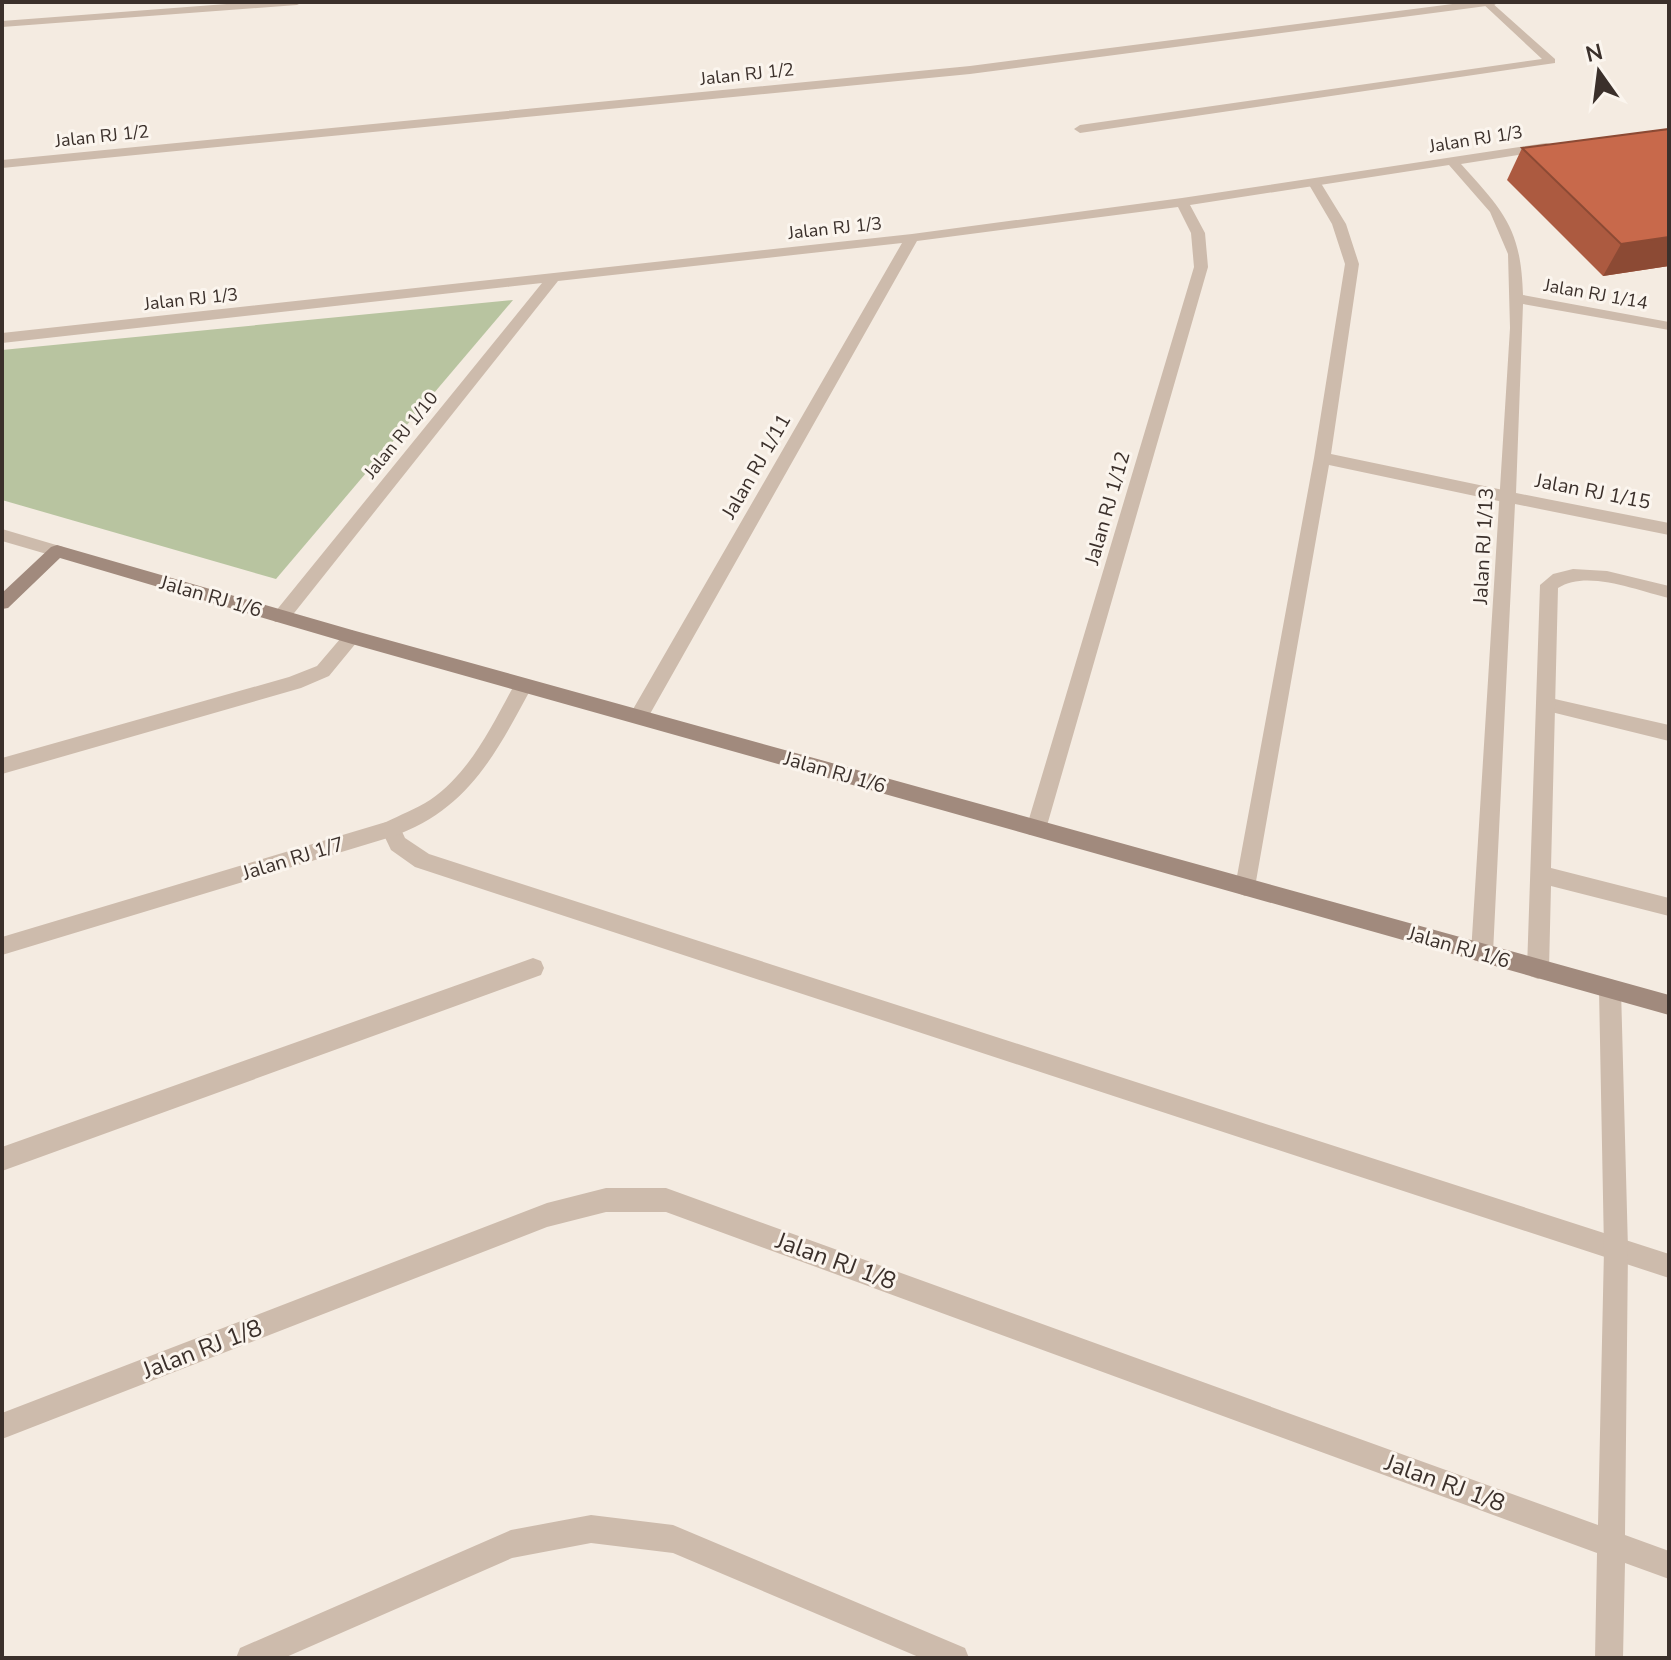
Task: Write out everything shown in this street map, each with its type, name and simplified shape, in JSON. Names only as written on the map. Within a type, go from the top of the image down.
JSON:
[{"type":"street","points":[[2,24],[297,2]]},
{"type":"street","name":"Jalan RJ 1/2","points":[[2,164],[970,70],[1494,2]]},
{"type":"street","points":[[1080,129],[1551,61],[1486,3]]},
{"type":"street","name":"Jalan RJ 1/3","points":[[2,338],[912,238],[1314,183],[1557,145]]},
{"type":"street","name":"Jalan RJ 1/13","points":[[1452,161],[1496,211],[1515,254],[1508,497],[1482,953]]},
{"type":"street","points":[[1245,887],[1322,458],[1352,264],[1339,224],[1314,183]]},
{"type":"street","name":"Jalan RJ 1/12","points":[[1036,829],[1201,267],[1198,233],[1182,202]]},
{"type":"street","name":"Jalan RJ 1/11","points":[[639,716],[912,238]]},
{"type":"street","name":"Jalan RJ 1/10","points":[[281,617],[553,278]]},
{"type":"street","name":"Jalan RJ 1/14","points":[[1516,298],[1669,326]]},
{"type":"street","name":"Jalan RJ 1/15","points":[[1322,458],[1669,529]]},
{"type":"street","name":"Jalan RJ 1/6","points":[[2,535],[281,617],[1669,1005]]},
{"type":"street","points":[[2,603],[57,551]]},
{"type":"street","points":[[1538,969],[1549,585],[1554,579],[1587,575],[1669,592]]},
{"type":"street","points":[[2,766],[294,683],[323,671],[352,637]]},
{"type":"street","name":"Jalan RJ 1/7","points":[[2,946],[391,829],[436,806],[460,786],[478,766],[524,685]]},
{"type":"street","points":[[1546,704],[1669,733]]},
{"type":"street","points":[[391,829],[398,844],[422,861],[1669,1266]]},
{"type":"street","points":[[1543,875],[1669,907]]},
{"type":"street","points":[[2,1159],[533,968]]},
{"type":"street","points":[[1609,1658],[1616,1249],[1610,989]]},
{"type":"street","name":"Jalan RJ 1/8","points":[[2,1426],[547,1215],[606,1200],[666,1200],[1669,1565]]},
{"type":"street","points":[[250,1658],[511,1544],[591,1529],[673,1539],[955,1658]]},
{"type":"green space","points":[[513,300],[276,579],[2,500],[2,350]]},
{"type":"building","points":[[1669,129],[1669,237],[1621,244],[1522,148]]}]
